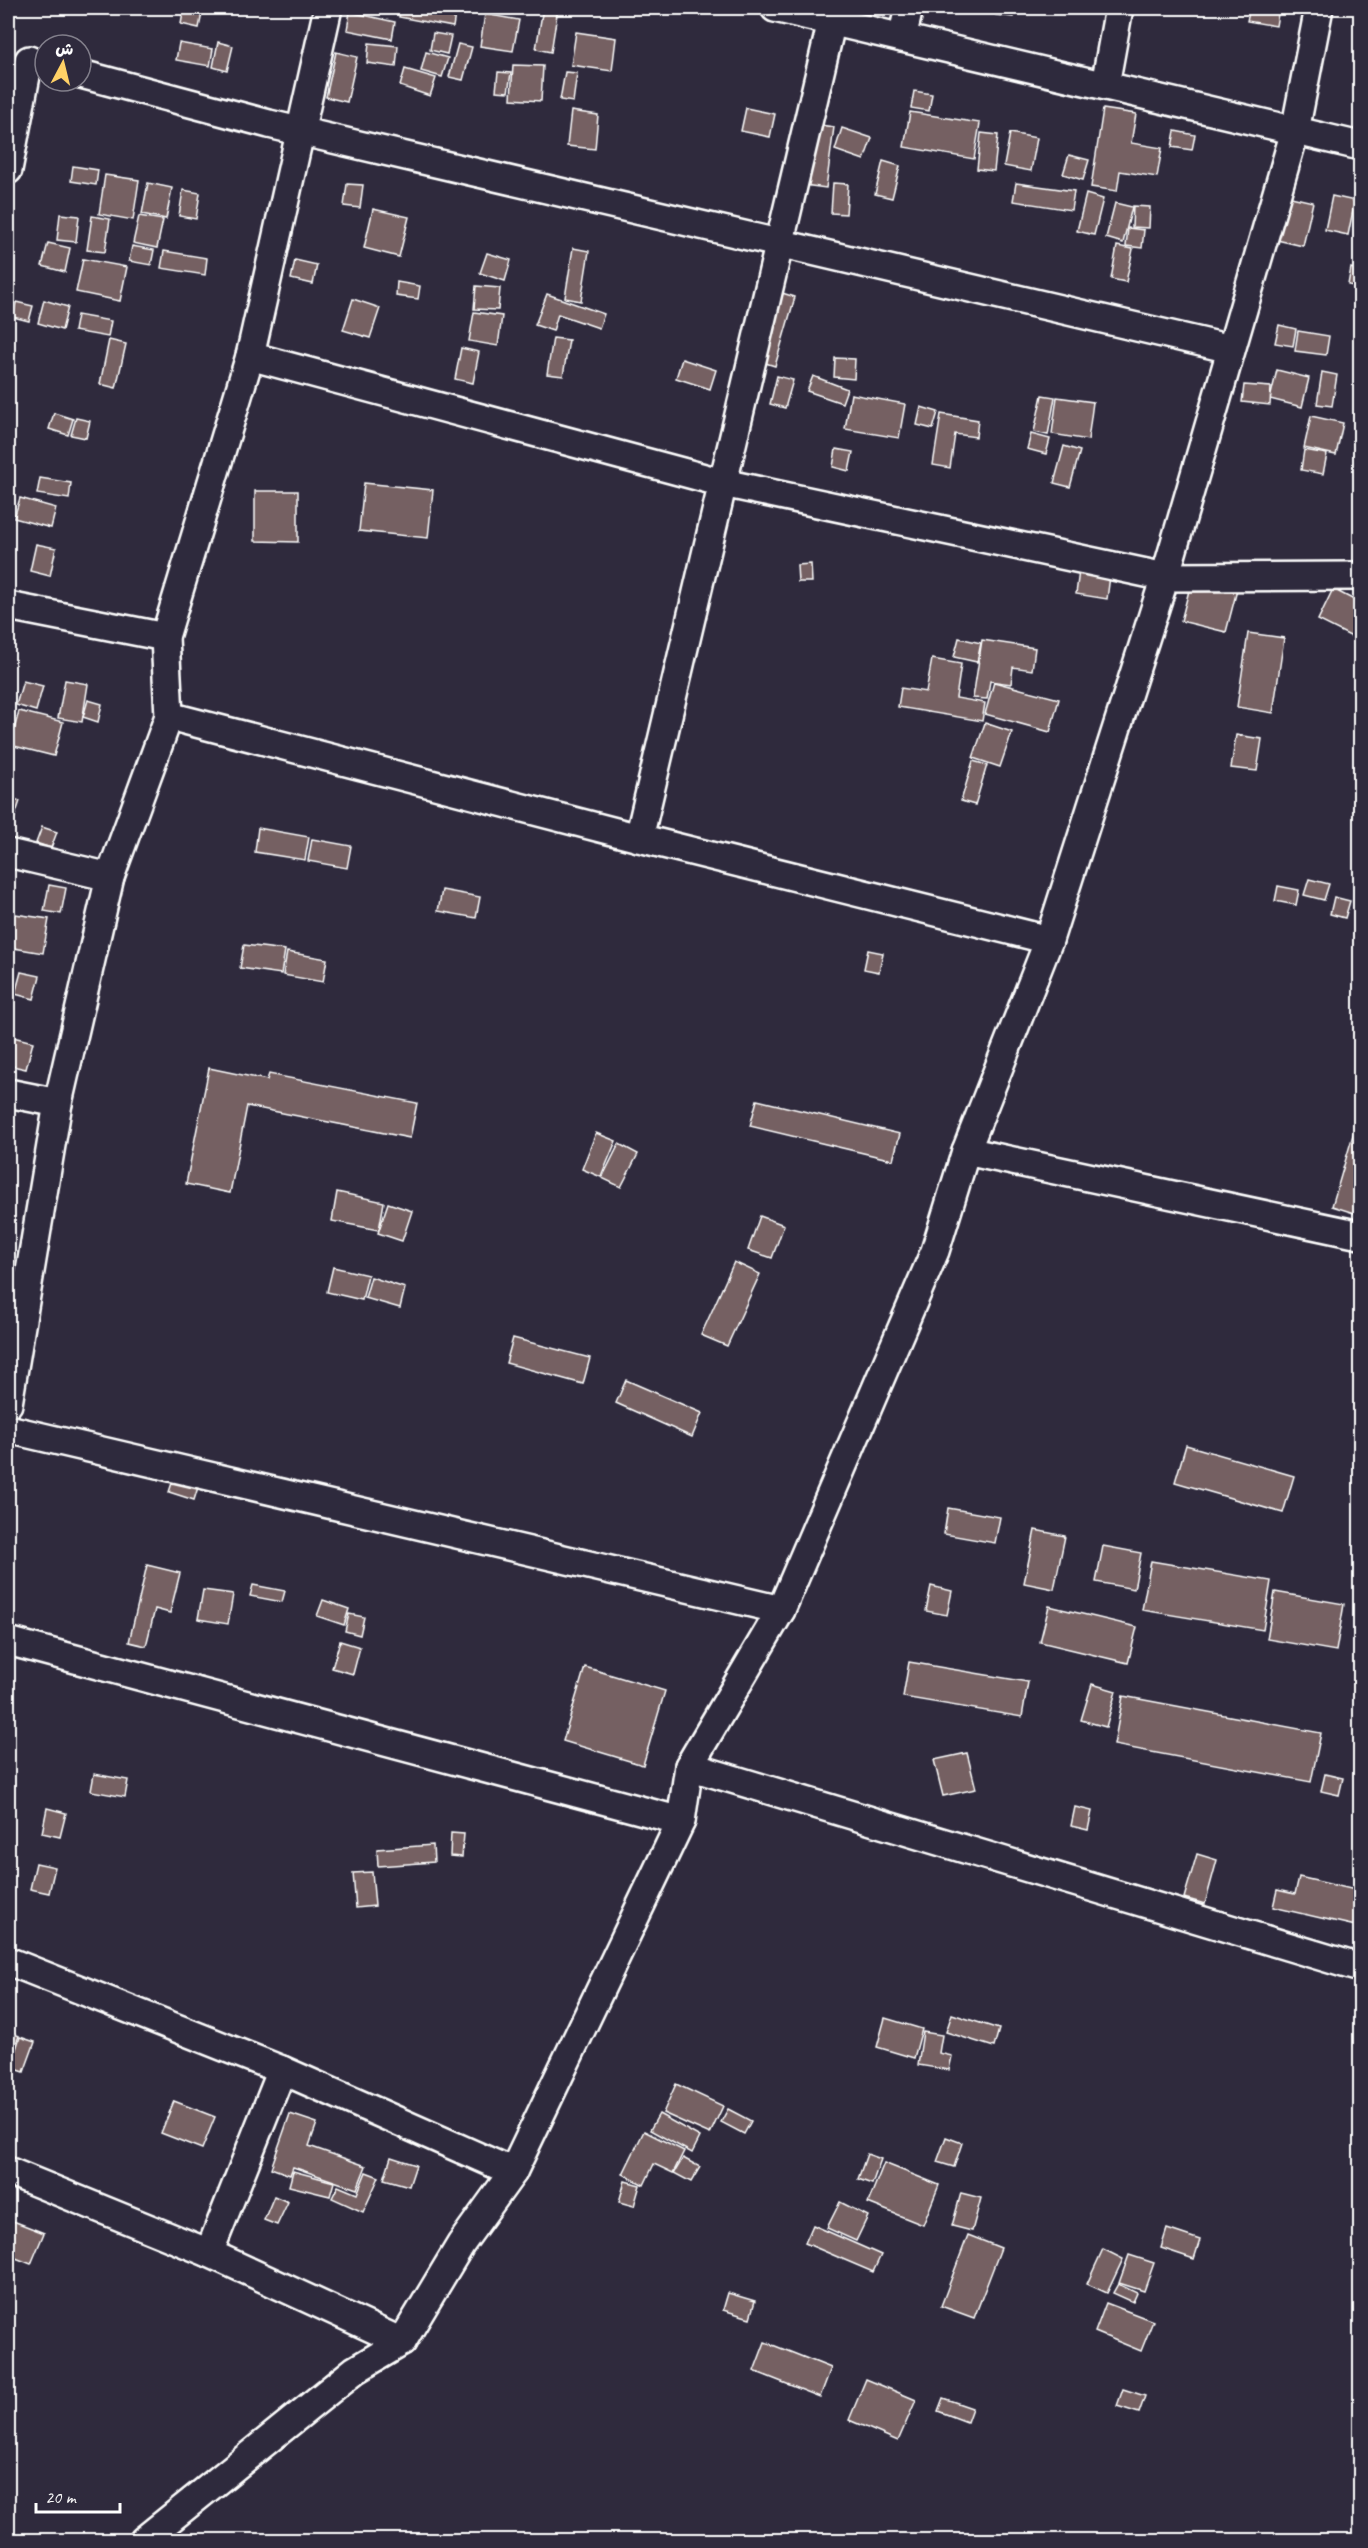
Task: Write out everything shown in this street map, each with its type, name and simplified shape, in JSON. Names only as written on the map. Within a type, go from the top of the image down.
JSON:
[{"type":"street","points":[[8,1404],[58,1103],[110,877],[169,716],[165,637],[250,356],[328,8]]},
{"type":"street","points":[[775,8],[1360,146]]},
{"type":"street","points":[[902,38],[909,8]]},
{"type":"street","points":[[1105,85],[1119,8]]},
{"type":"street","points":[[144,2541],[355,2370],[402,2342],[461,2244],[513,2172],[681,1821],[689,1766],[781,1610],[935,1251],[966,1151],[1049,940],[1165,577],[1295,131],[1319,8]]},
{"type":"street","points":[[639,838],[832,21]]},
{"type":"street","points":[[8,170],[27,60]]},
{"type":"street","points":[[93,77],[300,131],[1231,349]]},
{"type":"street","points":[[250,356],[723,483],[1165,577],[1360,576]]},
{"type":"street","points":[[8,606],[165,637]]},
{"type":"street","points":[[169,716],[639,838],[1049,940]]},
{"type":"street","points":[[8,853],[110,877]]},
{"type":"street","points":[[8,1093],[58,1103]]},
{"type":"street","points":[[966,1151],[1360,1234]]},
{"type":"street","points":[[8,1429],[781,1610]]},
{"type":"street","points":[[8,1641],[681,1821]]},
{"type":"street","points":[[689,1766],[1360,1968]]},
{"type":"street","points":[[8,1960],[282,2070],[513,2172]]},
{"type":"street","points":[[209,2253],[282,2070]]},
{"type":"street","points":[[8,2171],[209,2253],[402,2342]]},
{"type":"building","points":[[184,8],[203,8],[199,28],[181,24]]},
{"type":"building","points":[[401,8],[456,8],[453,27],[399,17]]},
{"type":"building","points":[[543,8],[558,8],[551,52],[536,49]]},
{"type":"building","points":[[997,8],[1014,8],[1013,17],[996,15]]},
{"type":"building","points":[[1250,8],[1279,8],[1276,26],[1247,21]]},
{"type":"building","points":[[350,12],[395,22],[392,39],[347,30]]},
{"type":"building","points":[[485,14],[519,20],[513,51],[480,46]]},
{"type":"building","points":[[576,32],[616,38],[612,71],[571,65]]},
{"type":"building","points":[[433,33],[451,36],[447,54],[430,50]]},
{"type":"building","points":[[218,42],[233,46],[227,71],[213,67]]},
{"type":"building","points":[[179,43],[213,49],[210,66],[176,60]]},
{"type":"building","points":[[369,43],[398,46],[396,67],[367,63]]},
{"type":"building","points":[[458,44],[472,47],[463,80],[449,77]]},
{"type":"building","points":[[336,52],[357,57],[347,102],[326,97]]},
{"type":"building","points":[[426,52],[448,58],[442,77],[421,71]]},
{"type":"building","points":[[513,65],[543,66],[541,101],[511,99]]},
{"type":"building","points":[[405,69],[436,78],[430,96],[400,86]]},
{"type":"building","points":[[498,72],[511,73],[508,92],[496,91]]},
{"type":"building","points":[[565,72],[577,73],[573,102],[560,100]]},
{"type":"building","points":[[914,91],[932,94],[929,111],[911,108]]},
{"type":"building","points":[[746,108],[775,114],[770,137],[741,131]]},
{"type":"building","points":[[1103,109],[1136,114],[1131,143],[1162,148],[1157,177],[1120,171],[1117,191],[1091,187]]},
{"type":"building","points":[[571,111],[598,115],[595,149],[567,146]]},
{"type":"building","points":[[910,112],[980,123],[974,159],[904,147]]},
{"type":"building","points":[[812,124],[834,127],[826,188],[804,185]]},
{"type":"building","points":[[842,128],[872,138],[864,160],[835,150]]},
{"type":"building","points":[[1175,131],[1195,135],[1192,150],[1172,147]]},
{"type":"building","points":[[981,133],[998,135],[994,171],[977,169]]},
{"type":"building","points":[[1010,133],[1037,138],[1031,171],[1004,166]]},
{"type":"building","points":[[1069,155],[1089,160],[1083,180],[1063,174]]},
{"type":"building","points":[[883,161],[900,166],[892,198],[875,194]]},
{"type":"building","points":[[73,166],[98,170],[96,185],[71,181]]},
{"type":"building","points":[[105,175],[139,180],[133,220],[99,214]]},
{"type":"building","points":[[148,183],[172,188],[166,219],[142,214]]},
{"type":"building","points":[[833,183],[848,184],[846,214],[831,213]]},
{"type":"building","points":[[1016,183],[1074,191],[1071,210],[1013,201]]},
{"type":"building","points":[[347,184],[363,185],[360,208],[344,206]]},
{"type":"building","points":[[183,190],[200,193],[196,219],[179,216]]},
{"type":"building","points":[[1086,194],[1103,199],[1094,235],[1077,231]]},
{"type":"building","points":[[1278,194],[1313,202],[1303,246],[1268,238]]},
{"type":"building","points":[[1332,196],[1355,201],[1348,235],[1325,230]]},
{"type":"building","points":[[1115,203],[1132,207],[1123,243],[1106,238]]},
{"type":"building","points":[[1133,206],[1150,207],[1149,228],[1132,227]]},
{"type":"building","points":[[373,209],[409,217],[399,257],[364,248]]},
{"type":"building","points":[[60,214],[79,216],[76,242],[57,240]]},
{"type":"building","points":[[92,216],[110,219],[105,252],[87,250]]},
{"type":"building","points":[[139,216],[163,220],[157,248],[133,243]]},
{"type":"building","points":[[1128,228],[1144,230],[1142,248],[1126,246]]},
{"type":"building","points":[[48,243],[70,248],[65,272],[42,266]]},
{"type":"building","points":[[132,246],[154,250],[151,265],[129,261]]},
{"type":"building","points":[[1117,246],[1133,249],[1126,282],[1111,279]]},
{"type":"building","points":[[573,248],[589,251],[581,301],[565,298]]},
{"type":"building","points":[[164,251],[207,258],[205,275],[161,268]]},
{"type":"building","points":[[487,253],[511,260],[505,281],[480,273]]},
{"type":"building","points":[[83,259],[127,267],[120,301],[76,292]]},
{"type":"building","points":[[295,260],[317,265],[313,284],[291,279]]},
{"type":"building","points":[[1351,268],[1360,270],[1360,287],[1348,285]]},
{"type":"building","points":[[397,282],[420,286],[418,299],[396,296]]},
{"type":"building","points":[[476,286],[500,288],[498,310],[474,309]]},
{"type":"building","points":[[779,292],[795,297],[775,366],[759,361]]},
{"type":"building","points":[[547,294],[604,314],[599,328],[558,314],[553,331],[535,325]]},
{"type":"building","points":[[8,298],[14,299],[10,317],[8,316]]},
{"type":"building","points":[[353,299],[380,308],[370,338],[343,330]]},
{"type":"building","points":[[44,300],[68,307],[62,330],[38,323]]},
{"type":"building","points":[[16,302],[33,306],[29,321],[13,317]]},
{"type":"building","points":[[474,312],[502,316],[498,346],[469,341]]},
{"type":"building","points":[[77,315],[111,321],[108,337],[74,331]]},
{"type":"building","points":[[1279,325],[1296,329],[1293,346],[1275,343]]},
{"type":"building","points":[[1298,331],[1329,336],[1326,355],[1295,351]]},
{"type":"building","points":[[553,338],[569,340],[563,376],[547,374]]},
{"type":"building","points":[[109,340],[126,344],[116,388],[100,384]]},
{"type":"building","points":[[461,348],[479,352],[473,383],[455,379]]},
{"type":"building","points":[[835,358],[855,359],[854,379],[834,377]]},
{"type":"building","points":[[682,359],[716,370],[710,389],[676,378]]},
{"type":"building","points":[[1277,370],[1309,378],[1302,407],[1270,399]]},
{"type":"building","points":[[1322,372],[1337,375],[1332,406],[1317,404]]},
{"type":"building","points":[[777,376],[793,380],[785,408],[770,404]]},
{"type":"building","points":[[813,376],[847,389],[842,403],[807,391]]},
{"type":"building","points":[[1244,385],[1271,387],[1270,405],[1242,402]]},
{"type":"building","points":[[851,394],[905,404],[899,438],[845,429]]},
{"type":"building","points":[[1042,395],[1055,397],[1048,435],[1034,432]]},
{"type":"building","points":[[1057,397],[1093,402],[1088,440],[1052,434]]},
{"type":"building","points":[[921,407],[938,412],[933,429],[917,425]]},
{"type":"building","points":[[54,413],[73,419],[68,435],[49,429]]},
{"type":"building","points":[[941,414],[978,420],[976,437],[955,434],[950,468],[933,465]]},
{"type":"building","points":[[1311,416],[1343,423],[1336,455],[1304,448]]},
{"type":"building","points":[[76,418],[90,421],[86,438],[71,435]]},
{"type":"building","points":[[1031,434],[1050,439],[1046,454],[1027,449]]},
{"type":"building","points":[[1064,446],[1080,451],[1070,487],[1054,483]]},
{"type":"building","points":[[836,449],[853,452],[849,471],[833,467]]},
{"type":"building","points":[[1304,450],[1327,454],[1323,474],[1301,470]]},
{"type":"building","points":[[40,478],[71,483],[69,499],[37,494]]},
{"type":"building","points":[[364,483],[433,490],[428,538],[359,531]]},
{"type":"building","points":[[255,491],[298,491],[298,542],[255,541]]},
{"type":"building","points":[[20,498],[56,508],[51,528],[14,518]]},
{"type":"building","points":[[36,544],[56,548],[50,576],[30,571]]},
{"type":"building","points":[[811,564],[812,582],[798,582],[797,565]]},
{"type":"building","points":[[1079,571],[1110,576],[1107,599],[1076,594]]},
{"type":"building","points":[[1192,579],[1237,590],[1226,632],[1181,621]]},
{"type":"building","points":[[1333,589],[1360,603],[1360,641],[1318,620]]},
{"type":"building","points":[[1248,633],[1284,638],[1273,713],[1237,707]]},
{"type":"building","points":[[959,638],[981,643],[977,662],[954,657]]},
{"type":"building","points":[[982,640],[1035,648],[1032,670],[1013,667],[1011,684],[990,681],[987,699],[973,698]]},
{"type":"building","points":[[932,659],[961,664],[956,698],[985,703],[982,721],[898,707],[901,688],[926,692]]},
{"type":"building","points":[[65,680],[88,684],[82,722],[58,718]]},
{"type":"building","points":[[23,681],[43,686],[36,711],[16,705]]},
{"type":"building","points":[[994,682],[1059,699],[1050,732],[985,714]]},
{"type":"building","points":[[88,700],[102,704],[98,722],[83,717]]},
{"type":"building","points":[[19,711],[63,722],[54,756],[10,745]]},
{"type":"building","points":[[985,723],[1012,732],[1000,767],[973,758]]},
{"type":"building","points":[[1236,735],[1262,739],[1257,771],[1231,768]]},
{"type":"building","points":[[973,761],[987,765],[975,805],[961,801]]},
{"type":"building","points":[[8,797],[20,801],[8,837]]},
{"type":"building","points":[[42,827],[57,832],[51,848],[36,843]]},
{"type":"building","points":[[258,828],[309,837],[305,860],[255,852]]},
{"type":"building","points":[[312,839],[351,846],[347,868],[308,861]]},
{"type":"building","points":[[1309,879],[1329,884],[1324,900],[1304,895]]},
{"type":"building","points":[[49,885],[66,888],[61,914],[44,911]]},
{"type":"building","points":[[1278,886],[1299,890],[1296,905],[1275,901]]},
{"type":"building","points":[[442,890],[480,897],[476,918],[438,911]]},
{"type":"building","points":[[1334,897],[1350,901],[1345,918],[1330,914]]},
{"type":"building","points":[[8,913],[49,919],[43,953],[8,947]]},
{"type":"building","points":[[244,945],[285,950],[281,974],[240,968]]},
{"type":"building","points":[[868,950],[883,953],[879,972],[864,969]]},
{"type":"building","points":[[287,952],[327,959],[323,982],[283,975]]},
{"type":"building","points":[[21,972],[40,976],[34,999],[15,994]]},
{"type":"building","points":[[8,975],[15,976],[12,995],[8,995]]},
{"type":"building","points":[[13,1037],[33,1042],[26,1069],[8,1065]]},
{"type":"building","points":[[209,1068],[267,1080],[269,1074],[417,1103],[410,1138],[247,1106],[230,1193],[186,1184]]},
{"type":"building","points":[[757,1100],[900,1134],[893,1160],[750,1126]]},
{"type":"building","points":[[1355,1128],[1360,1129],[1360,1215],[1332,1206]]},
{"type":"building","points":[[596,1133],[616,1141],[601,1177],[582,1169]]},
{"type":"building","points":[[619,1144],[638,1154],[621,1187],[602,1178]]},
{"type":"building","points":[[337,1192],[384,1202],[379,1230],[332,1221]]},
{"type":"building","points":[[388,1203],[412,1211],[402,1241],[378,1233]]},
{"type":"building","points":[[760,1216],[784,1225],[772,1258],[748,1250]]},
{"type":"building","points":[[734,1262],[760,1274],[727,1346],[701,1335]]},
{"type":"building","points":[[333,1267],[368,1275],[362,1300],[327,1292]]},
{"type":"building","points":[[371,1277],[405,1288],[400,1308],[365,1298]]},
{"type":"building","points":[[513,1338],[590,1358],[583,1384],[506,1363]]},
{"type":"building","points":[[626,1380],[702,1413],[692,1437],[616,1403]]},
{"type":"building","points":[[1186,1445],[1294,1476],[1283,1513],[1175,1482]]},
{"type":"building","points":[[174,1477],[199,1484],[194,1500],[169,1492]]},
{"type":"building","points":[[948,1508],[1000,1517],[995,1543],[944,1534]]},
{"type":"building","points":[[1035,1530],[1065,1536],[1054,1589],[1024,1583]]},
{"type":"building","points":[[1103,1546],[1141,1553],[1134,1589],[1096,1582]]},
{"type":"building","points":[[1151,1561],[1271,1581],[1263,1630],[1142,1610]]},
{"type":"building","points":[[147,1565],[180,1573],[170,1613],[155,1609],[146,1646],[129,1642]]},
{"type":"building","points":[[253,1585],[285,1591],[282,1602],[250,1596]]},
{"type":"building","points":[[931,1586],[952,1591],[947,1615],[926,1611]]},
{"type":"building","points":[[203,1590],[233,1594],[228,1624],[198,1619]]},
{"type":"building","points":[[1275,1592],[1344,1604],[1336,1651],[1267,1639]]},
{"type":"building","points":[[323,1600],[349,1609],[344,1625],[317,1616]]},
{"type":"building","points":[[1049,1606],[1137,1627],[1128,1663],[1040,1642]]},
{"type":"building","points":[[349,1614],[364,1617],[360,1635],[345,1631]]},
{"type":"building","points":[[340,1641],[360,1647],[353,1674],[332,1668]]},
{"type":"building","points":[[909,1662],[1028,1682],[1022,1717],[903,1697]]},
{"type":"building","points":[[585,1667],[665,1691],[643,1765],[563,1741]]},
{"type":"building","points":[[1092,1684],[1116,1691],[1106,1727],[1081,1720]]},
{"type":"building","points":[[1123,1696],[1321,1733],[1311,1782],[1114,1745]]},
{"type":"building","points":[[967,1753],[976,1789],[943,1796],[934,1760]]},
{"type":"building","points":[[94,1774],[128,1780],[125,1797],[91,1791]]},
{"type":"building","points":[[1325,1774],[1343,1778],[1339,1795],[1321,1791]]},
{"type":"building","points":[[1075,1807],[1092,1811],[1088,1830],[1071,1826]]},
{"type":"building","points":[[47,1808],[66,1813],[60,1837],[42,1833]]},
{"type":"building","points":[[451,1833],[464,1834],[462,1857],[450,1856]]},
{"type":"building","points":[[433,1845],[434,1862],[378,1866],[377,1849]]},
{"type":"building","points":[[1197,1854],[1217,1860],[1205,1904],[1184,1898]]},
{"type":"building","points":[[36,1863],[55,1867],[49,1893],[30,1889]]},
{"type":"building","points":[[372,1872],[375,1906],[356,1908],[353,1873]]},
{"type":"building","points":[[1299,1877],[1360,1891],[1360,1927],[1273,1907],[1277,1890],[1295,1894]]},
{"type":"building","points":[[952,2014],[999,2029],[994,2047],[946,2032]]},
{"type":"building","points":[[885,2018],[922,2029],[914,2058],[877,2047]]},
{"type":"building","points":[[8,2031],[19,2036],[8,2061]]},
{"type":"building","points":[[923,2032],[942,2035],[939,2053],[952,2056],[949,2070],[918,2065]]},
{"type":"building","points":[[20,2037],[35,2042],[24,2072],[10,2067]]},
{"type":"building","points":[[676,2084],[723,2106],[710,2134],[663,2113]]},
{"type":"building","points":[[174,2101],[215,2117],[202,2149],[161,2133]]},
{"type":"building","points":[[728,2109],[751,2121],[744,2134],[721,2122]]},
{"type":"building","points":[[290,2114],[317,2123],[309,2146],[366,2166],[357,2189],[293,2167],[290,2175],[271,2168]]},
{"type":"building","points":[[659,2114],[700,2137],[692,2153],[650,2130]]},
{"type":"building","points":[[644,2131],[684,2151],[673,2173],[654,2164],[644,2185],[623,2174]]},
{"type":"building","points":[[946,2137],[962,2143],[954,2167],[937,2162]]},
{"type":"building","points":[[867,2154],[881,2159],[872,2184],[858,2179]]},
{"type":"building","points":[[391,2157],[416,2165],[409,2186],[384,2179]]},
{"type":"building","points":[[683,2158],[700,2167],[691,2182],[674,2173]]},
{"type":"building","points":[[884,2163],[939,2185],[923,2225],[868,2203]]},
{"type":"building","points":[[293,2171],[334,2182],[330,2196],[289,2186]]},
{"type":"building","points":[[366,2172],[379,2177],[363,2212],[332,2198],[338,2186],[357,2194]]},
{"type":"building","points":[[625,2181],[640,2185],[634,2206],[619,2202]]},
{"type":"building","points":[[961,2193],[981,2198],[972,2231],[952,2226]]},
{"type":"building","points":[[274,2196],[288,2202],[277,2225],[264,2220]]},
{"type":"building","points":[[840,2202],[868,2216],[856,2241],[827,2228]]},
{"type":"building","points":[[8,2219],[44,2233],[31,2264],[8,2255]]},
{"type":"building","points":[[813,2225],[881,2255],[873,2272],[805,2243]]},
{"type":"building","points":[[1167,2229],[1200,2240],[1194,2259],[1161,2248]]},
{"type":"building","points":[[968,2235],[1001,2248],[974,2318],[941,2306]]},
{"type":"building","points":[[1103,2249],[1123,2259],[1107,2293],[1087,2284]]},
{"type":"building","points":[[1129,2255],[1154,2263],[1144,2291],[1119,2283]]},
{"type":"building","points":[[1118,2284],[1137,2293],[1133,2302],[1113,2293]]},
{"type":"building","points":[[728,2293],[755,2301],[750,2318],[723,2310]]},
{"type":"building","points":[[1106,2303],[1153,2321],[1141,2351],[1095,2332]]},
{"type":"building","points":[[765,2342],[831,2368],[820,2397],[754,2371]]},
{"type":"building","points":[[866,2379],[916,2400],[898,2441],[849,2420]]},
{"type":"building","points":[[1123,2389],[1145,2396],[1139,2413],[1117,2406]]},
{"type":"building","points":[[943,2398],[972,2408],[967,2422],[938,2411]]}]
